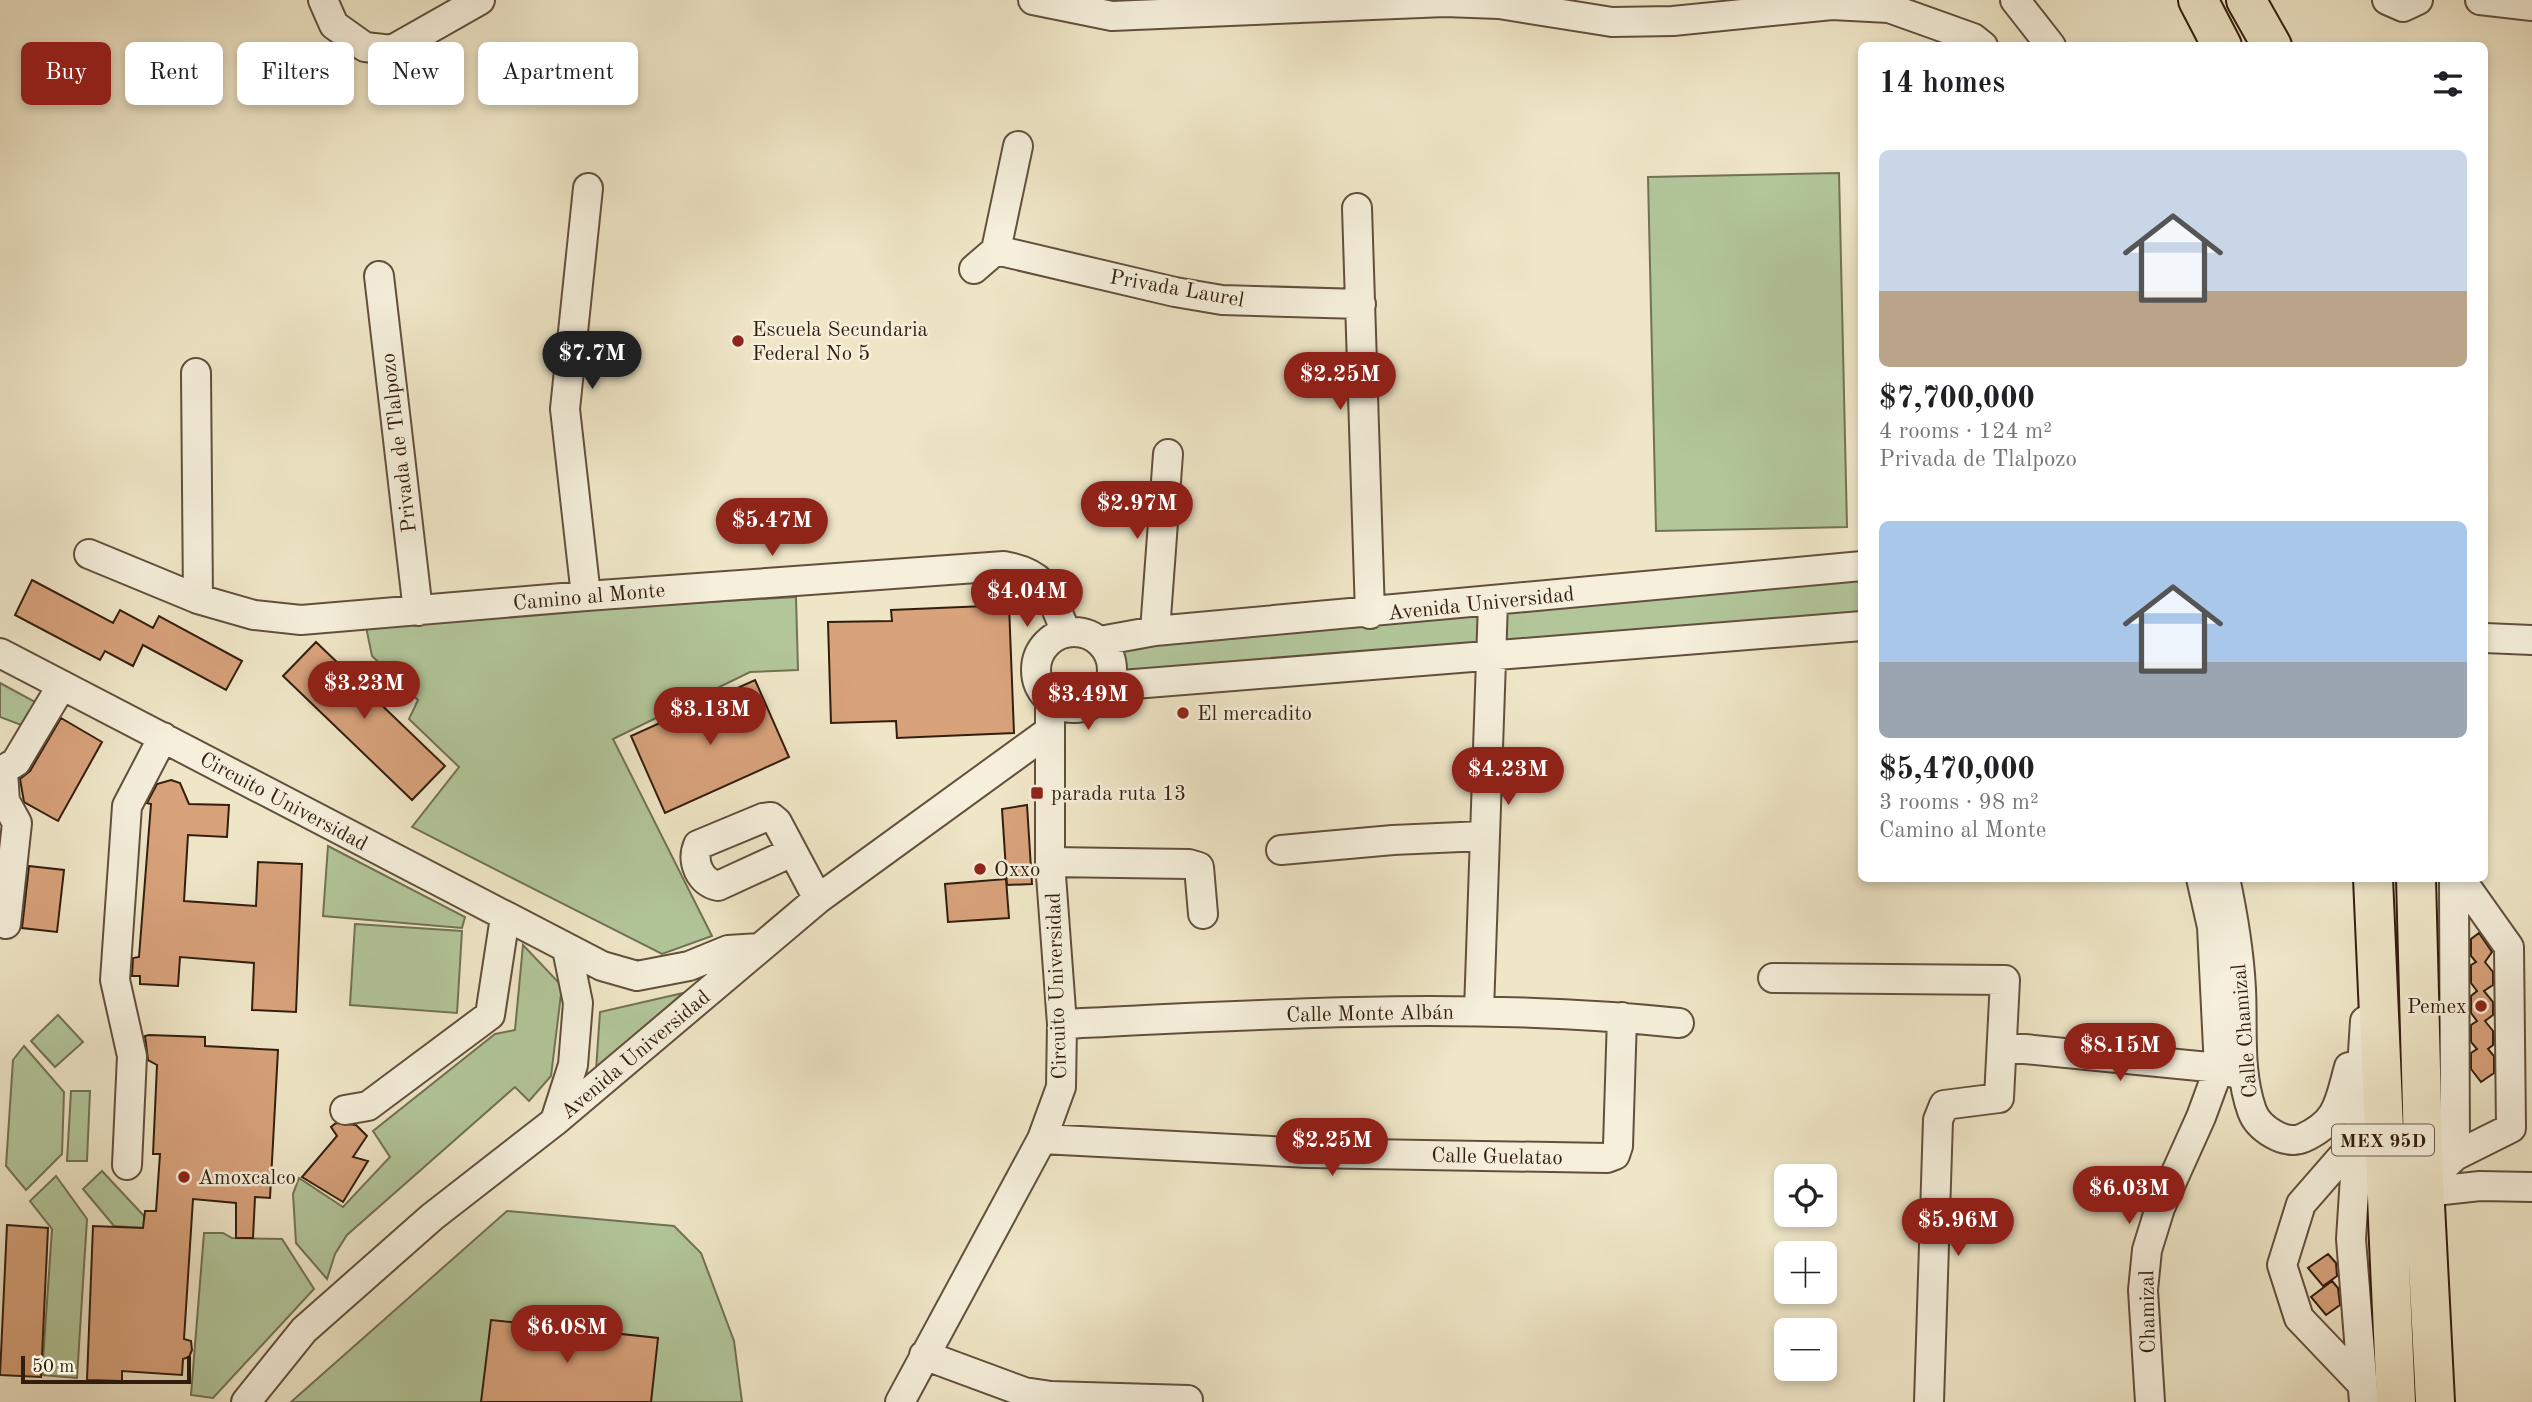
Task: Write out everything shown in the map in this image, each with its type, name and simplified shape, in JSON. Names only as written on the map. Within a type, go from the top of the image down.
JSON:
[{"type":"highway","points":[[2198,0],[2220,42]]},
{"type":"highway","points":[[2246,0],[2270,42]]},
{"type":"highway","name":"MEX 95D","points":[[2416,882],[2425,1188],[2435,1402]]},
{"type":"highway","name":"MEX 95D","points":[[2373,894],[2396,1402]]},
{"type":"street","points":[[323,0],[334,25],[365,47],[392,50],[480,0]]},
{"type":"street","points":[[1033,0],[1112,16],[1202,7],[1445,1],[1499,4],[1612,22],[1673,11],[1892,4],[1978,42]]},
{"type":"street","points":[[2015,0],[2048,42]]},
{"type":"street","points":[[2387,0],[2403,7],[2418,0]]},
{"type":"street","points":[[2480,0],[2532,6]]},
{"type":"street","points":[[974,269],[996,250],[1018,146]]},
{"type":"street","points":[[586,596],[565,409],[588,188]]},
{"type":"street","points":[[1357,208],[1370,614]]},
{"type":"street","name":"Privada Laurel","points":[[996,250],[1175,292],[1222,300],[1361,304]]},
{"type":"street","name":"Privada de Tlalpozo","points":[[379,276],[418,611]]},
{"type":"street","points":[[196,373],[198,599]]},
{"type":"street","points":[[1154,631],[1168,454]]},
{"type":"street","name":"Camino al Monte","points":[[89,554],[198,599],[254,615],[301,620],[586,596],[1004,566],[1027,570],[1046,586],[1066,632]]},
{"type":"street","name":"Avenida Universidad","points":[[1100,641],[1154,631],[1370,614],[1858,566]]},
{"type":"street","points":[[1479,1012],[1493,602]]},
{"type":"street","points":[[1110,686],[1491,658],[1858,626]]},
{"type":"street","points":[[1078,631],[1100,641],[1112,662],[1110,686],[1098,700],[1083,708],[1066,708],[1050,700],[1037,679],[1039,655],[1055,636],[1078,631]]},
{"type":"street","points":[[2488,638],[2532,640]]},
{"type":"street","name":"Circuito Universidad","points":[[0,653],[602,966],[637,976],[689,966],[728,950],[761,947]]},
{"type":"street","points":[[6,924],[17,823],[5,801],[2,772],[16,762],[62,685]]},
{"type":"street","name":"Circuito Universidad","points":[[900,1402],[1042,1139],[1061,1087],[1062,1024],[1050,862],[1050,700]]},
{"type":"street","name":"Avenida Universidad","points":[[246,1402],[304,1330],[432,1217],[554,1122],[818,899],[1048,732]]},
{"type":"street","points":[[127,1165],[132,1056],[115,980],[127,806],[163,737]]},
{"type":"street","points":[[1281,850],[1393,840],[1483,836]]},
{"type":"street","points":[[792,852],[818,899]]},
{"type":"street","points":[[1050,862],[1189,864],[1199,867],[1203,914]]},
{"type":"street","name":"Calle Chamizal","points":[[2202,882],[2212,927],[2231,1072],[2252,1114],[2272,1135],[2296,1141],[2322,1130],[2337,1109],[2364,1025]]},
{"type":"street","name":"Calle Chamizal","points":[[2226,882],[2235,920],[2231,1072]]},
{"type":"street","points":[[2454,882],[2455,1156]]},
{"type":"street","points":[[2425,1188],[2455,1156],[2511,1128],[2509,947],[2463,882]]},
{"type":"street","points":[[2362,1393],[2351,1239],[2355,1142],[2373,894]]},
{"type":"street","points":[[345,1110],[368,1106],[490,1015],[505,917]]},
{"type":"street","points":[[554,1122],[573,1065],[578,1015],[567,949]]},
{"type":"street","points":[[1773,978],[2005,980],[2004,1047],[1999,1098],[1944,1105],[1938,1119],[1929,1402]]},
{"type":"street","name":"Calle Monte Albán","points":[[1062,1024],[1284,1013],[1479,1012],[1622,1017],[1678,1023]]},
{"type":"street","name":"Calle Guelatao","points":[[1042,1139],[1309,1153],[1607,1158],[1615,1155],[1619,1146],[1622,1017]]},
{"type":"street","points":[[2004,1047],[2231,1072]]},
{"type":"street","name":"Chamizal","points":[[2150,1402],[2143,1290],[2147,1250],[2160,1208],[2201,1117],[2231,1072]]},
{"type":"street","points":[[2355,1142],[2301,1204],[2282,1265],[2299,1318],[2362,1393]]},
{"type":"street","points":[[2425,1188],[2532,1187]]},
{"type":"street","points":[[925,1355],[1024,1392],[1051,1396],[1188,1400]]},
{"type":"green space","points":[[1839,173],[1847,527],[1656,531],[1648,177]]},
{"type":"green space","points":[[1858,577],[1858,614],[1499,647],[1503,607]]},
{"type":"green space","points":[[796,597],[798,670],[750,672],[613,739],[712,936],[662,954],[412,827],[459,767],[409,719],[418,700],[372,656],[365,622]]},
{"type":"green space","points":[[1480,615],[1477,647],[1123,678],[1120,645]]},
{"type":"green space","points":[[0,683],[39,704],[24,726],[0,717]]},
{"type":"green space","points":[[328,846],[465,917],[462,928],[323,916]]},
{"type":"green space","points":[[355,924],[462,931],[457,1013],[350,1005]]},
{"type":"green space","points":[[523,945],[562,986],[551,1076],[529,1101],[515,1087],[347,1235],[335,1254],[327,1279],[296,1243],[293,1194],[299,1178],[343,1207],[390,1157],[373,1131],[495,1034],[515,1030]]},
{"type":"green space","points":[[683,993],[596,1070],[600,1012]]},
{"type":"green space","points":[[58,1015],[83,1042],[55,1067],[31,1041]]},
{"type":"green space","points":[[24,1046],[64,1092],[62,1154],[26,1190],[6,1166],[13,1060]]},
{"type":"green space","points":[[71,1091],[90,1091],[87,1161],[67,1161]]},
{"type":"green space","points":[[102,1171],[144,1216],[144,1228],[114,1226],[83,1189]]},
{"type":"green space","points":[[56,1176],[87,1219],[77,1378],[42,1375],[52,1229],[30,1201]]},
{"type":"green space","points":[[507,1211],[674,1226],[701,1253],[734,1341],[742,1402],[291,1402]]},
{"type":"green space","points":[[204,1233],[223,1233],[232,1238],[282,1239],[314,1289],[213,1398],[191,1395]]},
{"type":"building","points":[[32,580],[113,623],[120,610],[153,628],[159,616],[242,661],[226,690],[143,645],[133,666],[105,651],[100,660],[15,615]]},
{"type":"building","points":[[1009,605],[1014,733],[897,738],[896,721],[831,723],[828,622],[892,621],[891,610]]},
{"type":"building","points":[[316,642],[445,766],[412,800],[283,676]]},
{"type":"building","points":[[755,680],[789,757],[665,813],[631,736]]},
{"type":"building","points":[[61,718],[102,742],[58,821],[24,802],[20,779],[30,771]]},
{"type":"building","points":[[171,780],[180,783],[189,804],[229,805],[227,837],[188,835],[184,901],[256,906],[258,862],[302,864],[296,1012],[252,1010],[254,963],[180,957],[178,986],[140,984],[140,976],[132,976],[133,958],[139,957],[151,804],[147,803],[157,784]]},
{"type":"building","points":[[1027,805],[1032,884],[1007,885],[1002,809]]},
{"type":"building","points":[[29,866],[64,870],[57,932],[22,928]]},
{"type":"building","points":[[1006,879],[1009,918],[948,922],[945,884]]},
{"type":"building","name":"Pemex","points":[[2479,933],[2492,952],[2485,962],[2493,972],[2493,985],[2484,991],[2493,1002],[2493,1015],[2485,1021],[2493,1031],[2493,1045],[2488,1049],[2494,1056],[2494,1073],[2481,1082],[2471,1069],[2471,1053],[2477,1049],[2471,1042],[2471,1025],[2477,1021],[2471,1013],[2471,996],[2477,991],[2471,983],[2471,965],[2476,962],[2471,956],[2471,939]]},
{"type":"building","points":[[145,1036],[205,1037],[205,1046],[278,1050],[270,1198],[255,1197],[253,1238],[236,1238],[236,1203],[193,1199],[184,1339],[191,1341],[192,1350],[189,1357],[183,1359],[182,1375],[122,1371],[122,1381],[87,1380],[93,1226],[143,1228],[145,1211],[156,1211],[160,1154],[153,1154],[157,1065],[148,1060]]},
{"type":"building","points":[[336,1123],[356,1125],[367,1136],[353,1157],[368,1161],[343,1202],[302,1177],[337,1136],[331,1127]]},
{"type":"building","points":[[7,1225],[48,1228],[41,1377],[0,1375]]},
{"type":"building","points":[[2328,1254],[2336,1263],[2337,1276],[2323,1286],[2308,1268]]},
{"type":"building","points":[[2332,1281],[2338,1288],[2340,1305],[2326,1315],[2311,1297]]},
{"type":"building","points":[[491,1320],[658,1338],[651,1402],[481,1402]]},
{"type":"place","name":"Escuela Secundaria Federal No 5","points":[[738,341]]},
{"type":"place","name":"El mercadito","points":[[1183,713]]},
{"type":"place","name":"parada ruta 13","points":[[1037,793]]},
{"type":"place","name":"Oxxo","points":[[980,869]]},
{"type":"place","name":"Pemex","points":[[2481,1006]]},
{"type":"place","name":"Amoxcalco","points":[[184,1177]]}]
